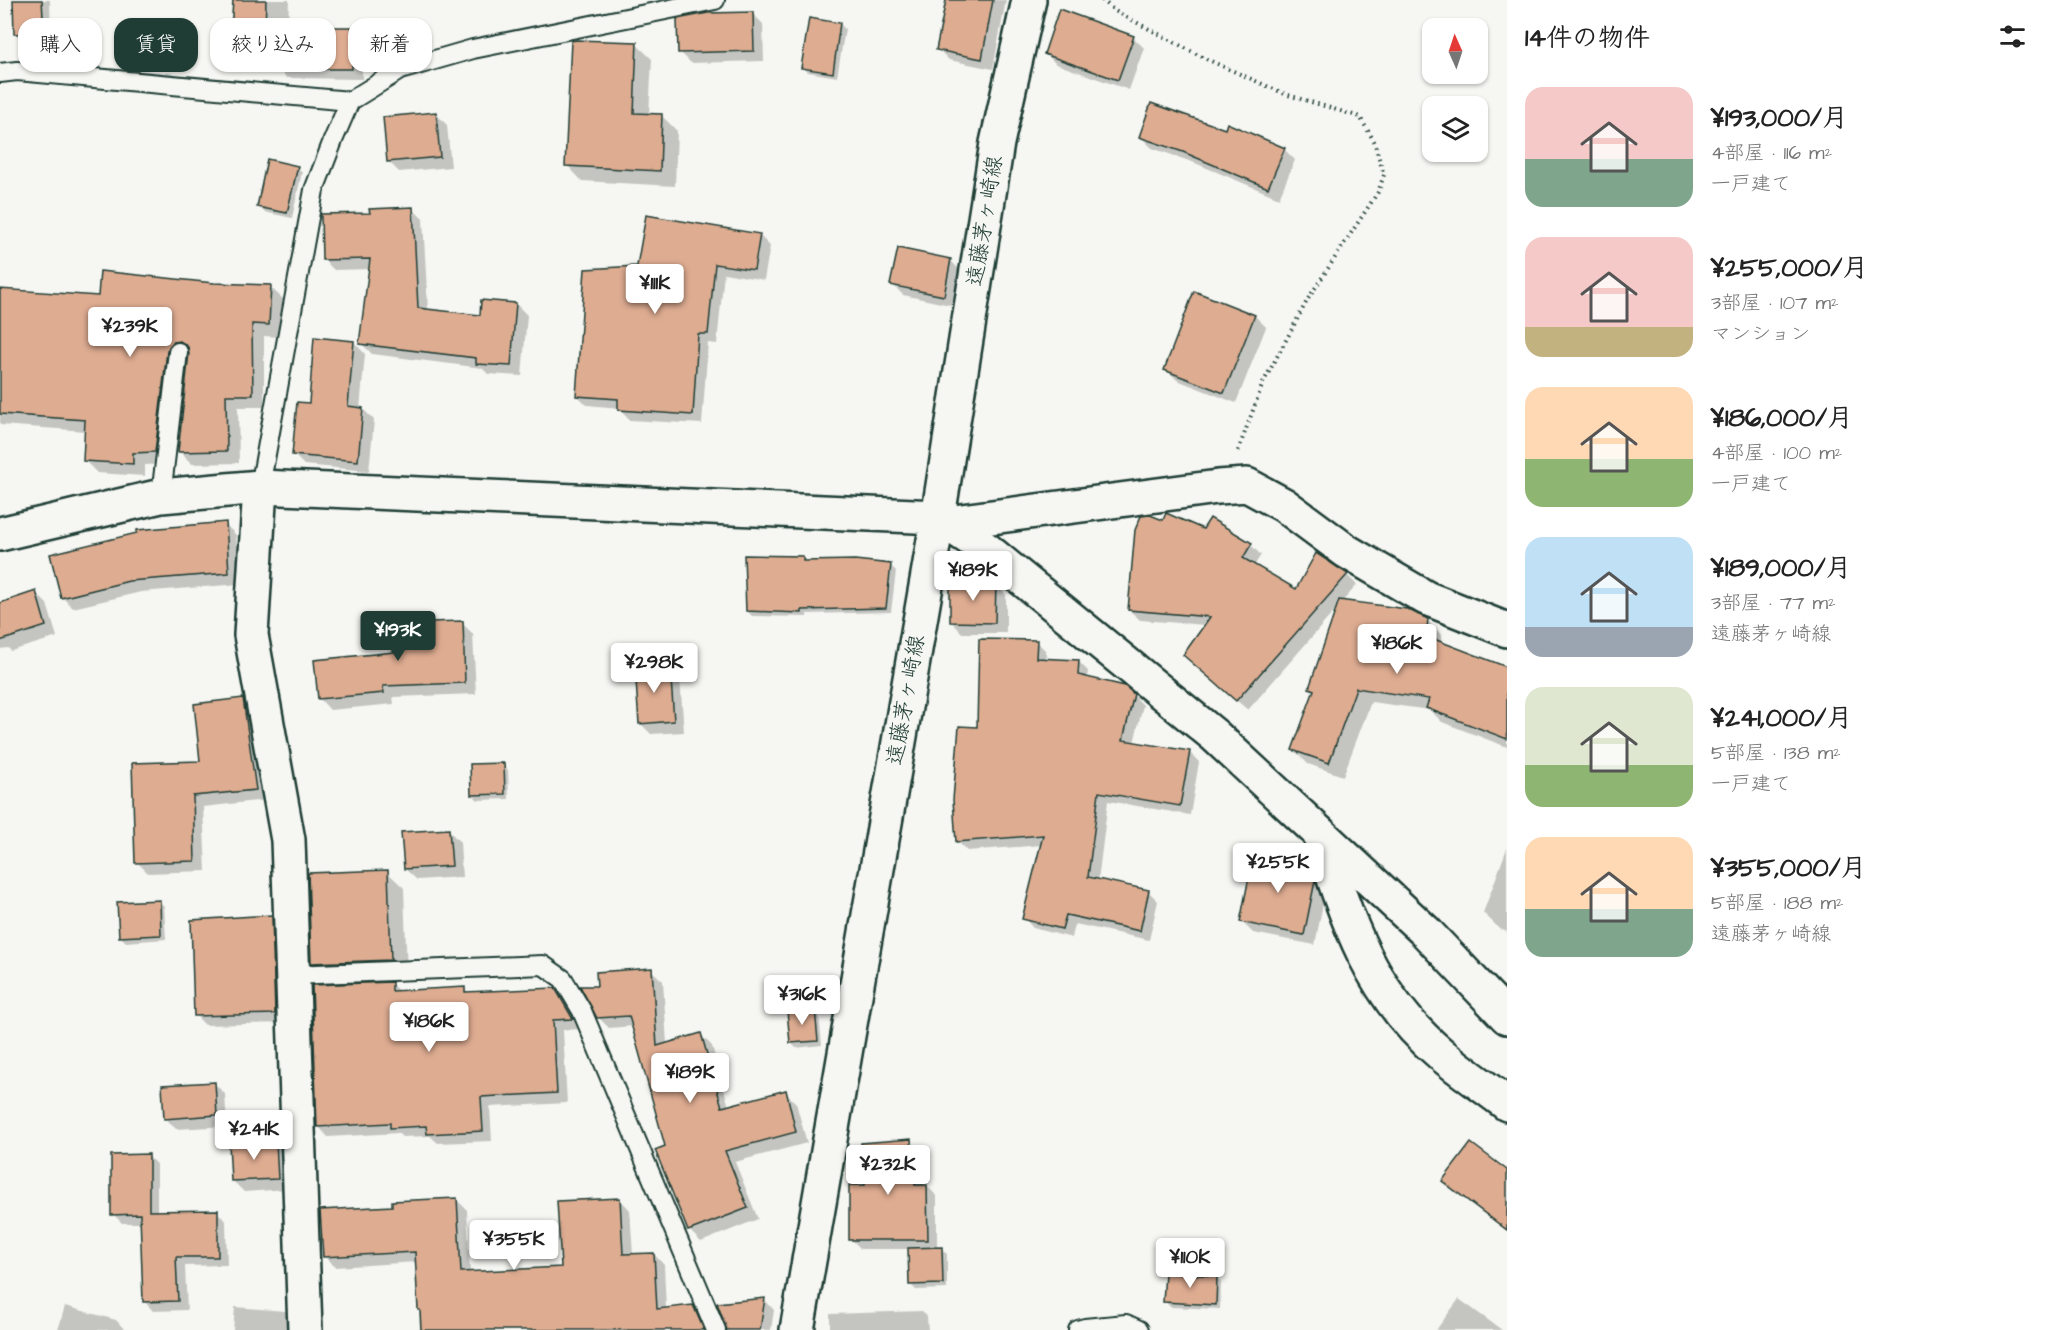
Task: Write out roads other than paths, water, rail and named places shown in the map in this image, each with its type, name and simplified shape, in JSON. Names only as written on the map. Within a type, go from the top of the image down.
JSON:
[{"type":"street","name":"遠藤茅ヶ崎線","points":[[797,1330],[942,520],[997,143],[1029,0]]},
{"type":"street","points":[[0,534],[160,496],[260,487],[942,520],[1247,485],[1284,505],[1346,551],[1426,598],[1507,630]]},
{"type":"street","points":[[260,487],[251,635],[288,840],[305,1330]]},
{"type":"street","points":[[942,520],[987,550],[1214,735],[1425,932],[1507,1017]]},
{"type":"street","points":[[1319,833],[1342,905],[1366,963],[1400,1012],[1440,1053],[1507,1104]]},
{"type":"lane","points":[[0,73],[17,71],[350,100],[400,70],[473,49],[715,0]]},
{"type":"lane","points":[[260,487],[314,190],[350,100]]},
{"type":"lane","points":[[160,496],[178,351]]},
{"type":"lane","points":[[292,975],[543,965],[562,978],[582,1011],[716,1330]]},
{"type":"lane","points":[[1078,1330],[1126,1324],[1139,1330]]}]
